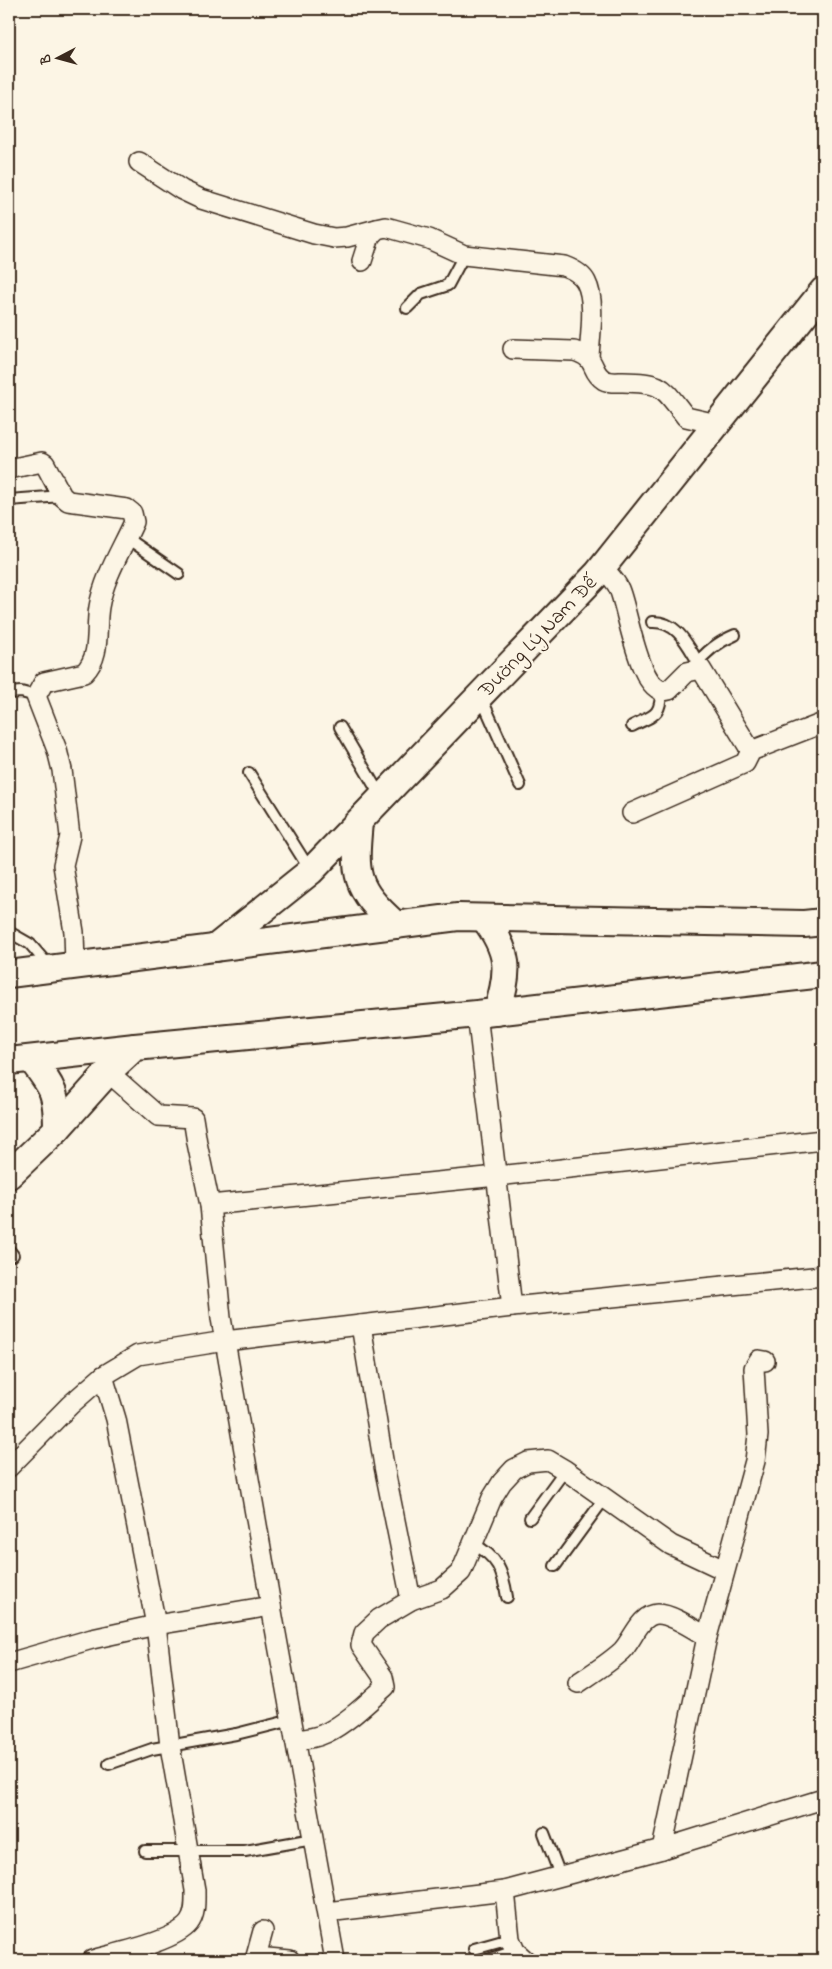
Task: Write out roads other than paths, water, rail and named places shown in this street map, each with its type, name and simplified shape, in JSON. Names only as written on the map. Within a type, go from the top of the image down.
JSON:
[{"type":"street","points":[[139,162],[182,190],[201,199],[314,234],[334,238],[346,237],[386,227],[429,239],[464,255],[564,266],[574,270],[586,281],[592,305],[589,357]]},
{"type":"street","points":[[362,261],[370,236],[377,229]]},
{"type":"street","name":"Đường Lý Nam Đế","points":[[215,948],[311,872],[602,567],[823,290]]},
{"type":"street","points":[[514,349],[574,351],[589,357],[603,379],[611,382],[650,382],[666,390],[686,417],[717,424]]},
{"type":"street","points":[[9,469],[42,462],[45,464],[62,496],[68,502],[127,509],[132,513],[134,522],[103,588],[98,608],[94,660],[84,673],[44,682],[36,696],[62,770],[70,836],[64,865],[74,932],[63,967]]},
{"type":"street","points":[[602,567],[619,588],[643,669],[654,687],[661,691],[669,690],[679,678],[696,666],[701,669],[751,751],[745,763],[632,813]]},
{"type":"street","points":[[751,751],[823,723]]},
{"type":"street","points":[[359,822],[356,869],[363,888],[375,906],[396,925]]},
{"type":"street","points":[[9,974],[458,917],[804,924],[823,922]]},
{"type":"street","points":[[484,918],[495,933],[503,949],[506,967],[505,987],[487,1013],[497,1176],[512,1307]]},
{"type":"street","points":[[20,1060],[487,1013],[823,974]]},
{"type":"street","points":[[9,1175],[57,1129],[108,1072],[136,1047]]},
{"type":"street","points":[[20,1060],[51,1086],[57,1102],[57,1129]]},
{"type":"street","points":[[108,1072],[158,1116],[193,1118],[210,1205],[221,1318],[270,1606],[335,1960]]},
{"type":"street","points":[[210,1205],[823,1140]]},
{"type":"street","points":[[9,1467],[70,1405],[103,1376],[138,1355],[225,1341],[512,1307],[823,1276]]},
{"type":"street","points":[[361,1325],[384,1466],[411,1600]]},
{"type":"street","points":[[662,1849],[707,1637],[755,1461],[758,1435],[754,1368],[759,1360],[765,1361]]},
{"type":"street","points":[[92,1960],[160,1941],[180,1932],[190,1922],[195,1910],[195,1890],[170,1746],[156,1625],[116,1419],[103,1376]]},
{"type":"street","points":[[295,1740],[316,1737],[326,1733],[363,1706],[384,1687],[383,1677],[364,1651],[362,1639],[364,1633],[380,1618],[411,1600],[442,1590],[461,1572],[492,1498],[502,1482],[514,1469],[528,1462],[548,1460],[671,1545],[724,1570]]},
{"type":"street","points":[[9,1663],[92,1639],[156,1625],[270,1606]]},
{"type":"street","points":[[578,1682],[602,1667],[623,1650],[646,1617],[659,1614],[671,1617],[707,1637]]},
{"type":"street","points":[[327,1912],[505,1891],[662,1849],[823,1799]]},
{"type":"street","points":[[505,1891],[517,1950]]},
{"type":"street","points":[[263,1931],[255,1959],[290,1960]]},
{"type":"lane","points":[[407,308],[420,294],[448,285],[464,255]]},
{"type":"lane","points":[[9,500],[62,496]]},
{"type":"lane","points":[[127,538],[179,574]]},
{"type":"lane","points":[[652,622],[672,626],[680,634],[696,666],[710,649],[735,634]]},
{"type":"lane","points":[[632,726],[657,713],[661,705],[661,691]]},
{"type":"lane","points":[[9,693],[21,692],[36,696]]},
{"type":"lane","points":[[480,696],[520,785]]},
{"type":"lane","points":[[340,727],[382,798]]},
{"type":"lane","points":[[249,773],[311,872]]},
{"type":"lane","points":[[9,932],[63,967]]},
{"type":"lane","points":[[530,1518],[565,1470]]},
{"type":"lane","points":[[556,1566],[604,1499]]},
{"type":"lane","points":[[473,1544],[486,1550],[500,1568],[508,1597]]},
{"type":"lane","points":[[109,1764],[152,1749],[236,1734],[292,1720]]},
{"type":"lane","points":[[544,1833],[560,1875]]},
{"type":"lane","points":[[145,1851],[244,1851],[314,1839]]},
{"type":"lane","points":[[474,1949],[517,1950]]},
{"type":"lane","points":[[488,1960],[517,1950]]}]
